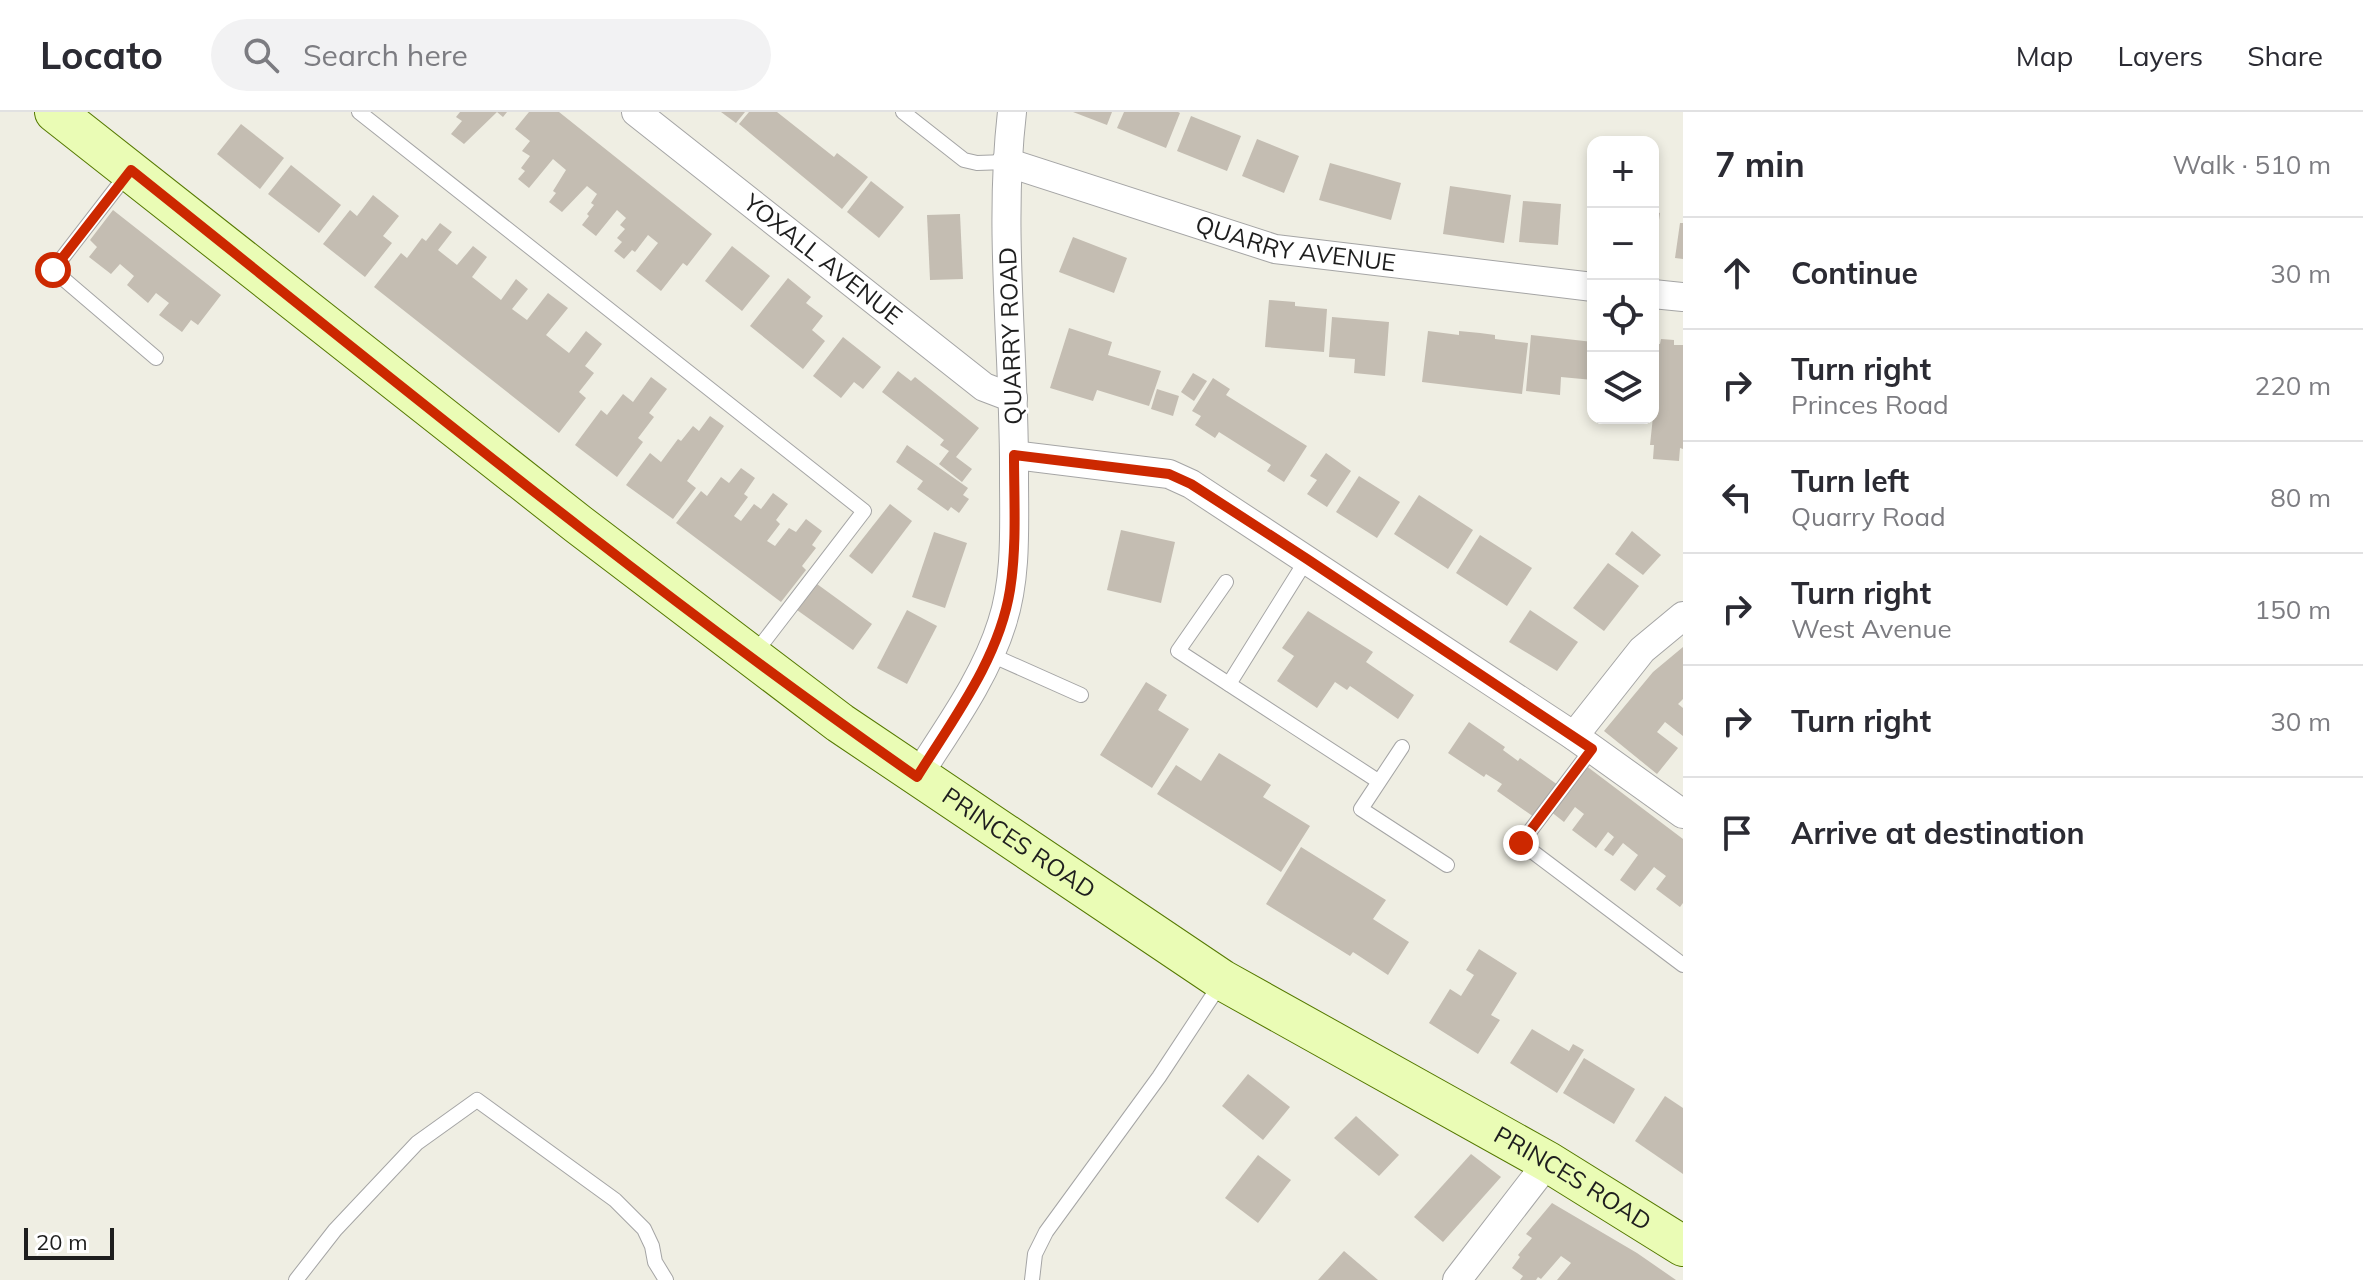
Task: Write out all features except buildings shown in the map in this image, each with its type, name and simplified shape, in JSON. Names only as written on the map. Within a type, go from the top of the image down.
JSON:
[{"type":"street","name":"PRINCES ROAD","points":[[55,112],[554,506],[840,723],[917,777],[1222,980],[1548,1162],[1681,1243]]},
{"type":"street","name":"YOXALL AVENUE","points":[[636,112],[984,387],[1013,398]]},
{"type":"street","name":"QUARRY ROAD","points":[[917,777],[982,671],[1002,623],[1010,590],[1014,455],[1006,162],[1012,112]]},
{"type":"street","name":"QUARRY AVENUE","points":[[1006,162],[1275,249],[1587,286]]},
{"type":"street","points":[[1659,295],[1683,297]]},
{"type":"street","points":[[1014,455],[1169,474],[1191,484],[1680,805]]},
{"type":"street","points":[[1583,743],[1642,650],[1683,616]]},
{"type":"street","points":[[1457,1280],[1548,1162]]},
{"type":"lane","points":[[359,112],[864,511],[752,656]]},
{"type":"lane","points":[[903,112],[964,160],[1006,162]]},
{"type":"lane","points":[[131,170],[53,270],[156,358]]},
{"type":"lane","points":[[1229,684],[1307,559]]},
{"type":"lane","points":[[1226,582],[1178,651],[1378,781]]},
{"type":"lane","points":[[989,654],[1081,695]]},
{"type":"lane","points":[[1583,743],[1521,843],[1683,965]]},
{"type":"lane","points":[[1402,747],[1361,809],[1447,865]]},
{"type":"lane","points":[[1032,1280],[1035,1254],[1046,1232],[1159,1077],[1222,980]]},
{"type":"lane","points":[[296,1280],[335,1230],[417,1143],[477,1100],[615,1200],[644,1229],[655,1262],[666,1280]]},
{"type":"route","points":[[53,270],[131,170],[578,524],[840,723],[917,777],[982,671],[1002,623],[1010,590],[1014,455],[1169,474],[1191,484],[1307,559],[1592,749],[1521,843]]}]
